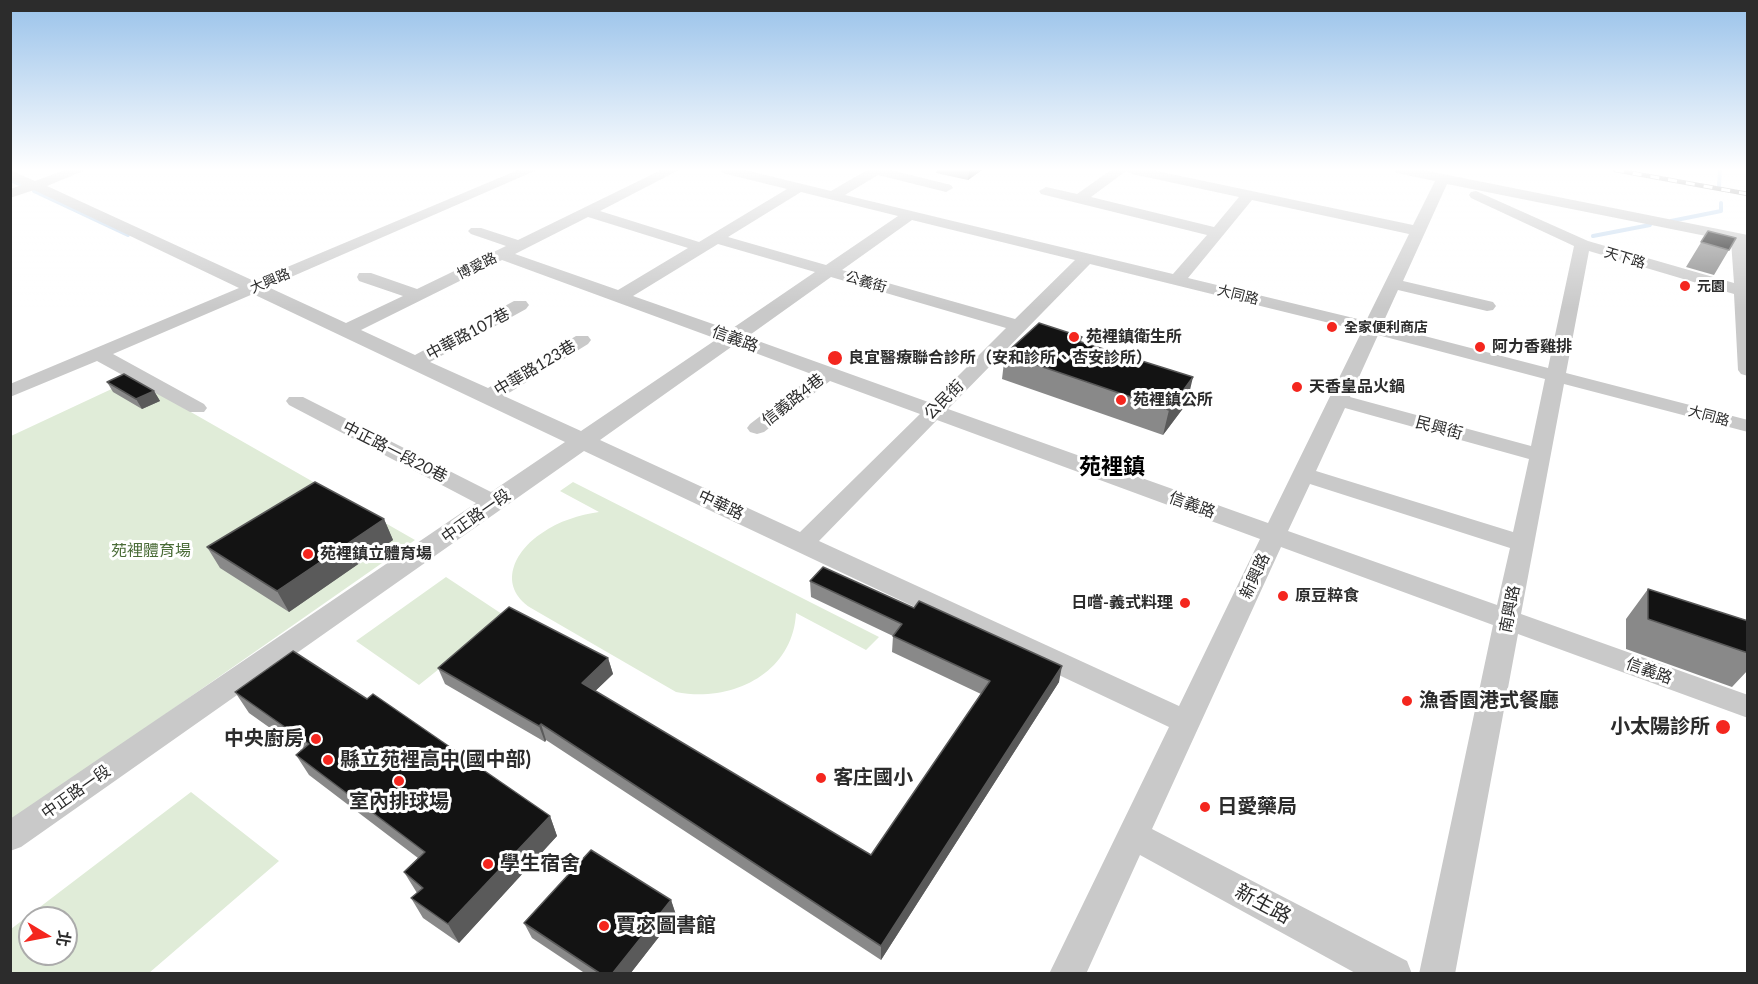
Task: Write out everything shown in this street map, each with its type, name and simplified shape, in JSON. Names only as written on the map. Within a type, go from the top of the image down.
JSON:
[{"type":"street","name":"中華路","points":[[102,216],[1186,722]]},
{"type":"street","name":"大興路","points":[[10,392],[422,216]]},
{"type":"street","name":"博愛路","points":[[347,330],[580,216]]},
{"type":"street","name":"公義街","points":[[604,216],[829,271],[1018,326]]},
{"type":"street","points":[[619,297],[751,216]]},
{"type":"street","name":"中正路一段","points":[[10,837],[908,216]]},
{"type":"street","name":"大同路","points":[[919,216],[1372,328],[1748,426]]},
{"type":"street","points":[[1151,216],[1219,232]]},
{"type":"street","points":[[1177,280],[1232,216]]},
{"type":"street","points":[[1347,216],[1418,231]]},
{"type":"street","name":"新興路","points":[[1067,974],[1425,216]]},
{"type":"street","name":"天下路","points":[[1523,216],[1582,244],[1745,292]]},
{"type":"street","points":[[1626,216],[1743,240],[1748,370]]},
{"type":"street","name":"信義路","points":[[476,231],[510,250],[619,297],[1748,707]]},
{"type":"street","name":"南興路","points":[[1437,974],[1582,244]]},
{"type":"street","name":"公民街","points":[[803,543],[1086,258]]},
{"type":"street","points":[[365,277],[418,295]]},
{"type":"street","points":[[1393,284],[1487,306]]},
{"type":"street","name":"中華路107巷","points":[[415,362],[520,305]]},
{"type":"street","name":"中華路123巷","points":[[489,396],[582,340]]},
{"type":"street","points":[[99,354],[197,408]]},
{"type":"street","name":"信義路4巷","points":[[757,428],[828,373]]},
{"type":"street","name":"民興街","points":[[1338,400],[1540,455]]},
{"type":"street","name":"中正路一段20巷","points":[[296,401],[494,503]]},
{"type":"street","points":[[1303,474],[1523,544]]},
{"type":"street","name":"新生路","points":[[1133,835],[1394,974]]},
{"type":"green space","name":"苑裡體育場","points":[[133,379],[415,540],[11,822],[11,436]]},
{"type":"green space","points":[[573,482],[879,637],[866,650],[796,613],[792,634],[784,653],[756,680],[718,693],[676,692],[531,608],[514,590],[513,569],[517,559],[532,540],[562,522],[599,512],[560,491]]},
{"type":"green space","points":[[446,577],[505,616],[419,685],[356,641]]},
{"type":"green space","points":[[191,792],[279,861],[149,973],[11,973],[11,929],[18,924],[18,966],[78,966],[78,906],[41,906]]},
{"type":"building","points":[[1708,231],[1736,238],[1729,250],[1701,242]]},
{"type":"building","points":[[1039,323],[1082,337],[1078,341],[1193,377],[1169,410],[1005,354]]},
{"type":"building","points":[[124,374],[154,391],[136,399],[107,382]]},
{"type":"building","points":[[315,482],[384,519],[277,591],[207,547]]},
{"type":"building","points":[[823,567],[914,608],[919,601],[1062,666],[881,946],[541,724],[539,726],[438,668],[509,607],[608,658],[582,683],[871,855],[990,681],[893,636],[902,624],[810,581]]},
{"type":"building","points":[[1648,589],[1748,621],[1748,653],[1648,619]]},
{"type":"building","points":[[293,651],[367,699],[373,694],[550,816],[448,924],[411,898],[423,888],[404,872],[425,852],[296,755],[309,744],[235,692]]},
{"type":"building","name":"賈宓圖書館","points":[[591,850],[671,900],[612,974],[601,974],[524,923]]},
{"type":"waterway","points":[[87,216],[128,235]]},
{"type":"waterway","points":[[1671,221],[1696,216]]},
{"type":"waterway","points":[[1593,236],[1650,225]]},
{"type":"place","name":"元園","points":[[1685,286]]},
{"type":"place","name":"全家便利商店","points":[[1332,327]]},
{"type":"place","name":"苑裡鎮衛生所","points":[[1074,337]]},
{"type":"place","name":"阿力香雞排","points":[[1480,347]]},
{"type":"place","name":"良宜醫療聯合診所（安和診所、杏安診所）","points":[[835,358]]},
{"type":"place","name":"天香皇品火鍋","points":[[1297,387]]},
{"type":"place","name":"苑裡鎮公所","points":[[1121,400]]},
{"type":"place","name":"苑裡鎮立體育場","points":[[308,554]]},
{"type":"place","name":"原豆粹食","points":[[1283,596]]},
{"type":"place","name":"日嚐-義式料理","points":[[1185,603]]},
{"type":"place","name":"漁香園港式餐廳","points":[[1407,701]]},
{"type":"place","name":"小太陽診所","points":[[1723,727]]},
{"type":"place","name":"中央廚房","points":[[316,739]]},
{"type":"place","name":"縣立苑裡高中(國中部)","points":[[328,760]]},
{"type":"place","name":"客庄國小","points":[[821,778]]},
{"type":"place","name":"室內排球場","points":[[399,781]]},
{"type":"place","name":"日愛藥局","points":[[1205,807]]},
{"type":"place","name":"學生宿舍","points":[[488,864]]},
{"type":"place","name":"賈宓圖書館","points":[[604,926]]},
{"type":"district","name":"苑裡鎮","points":[[1112,467]]}]
